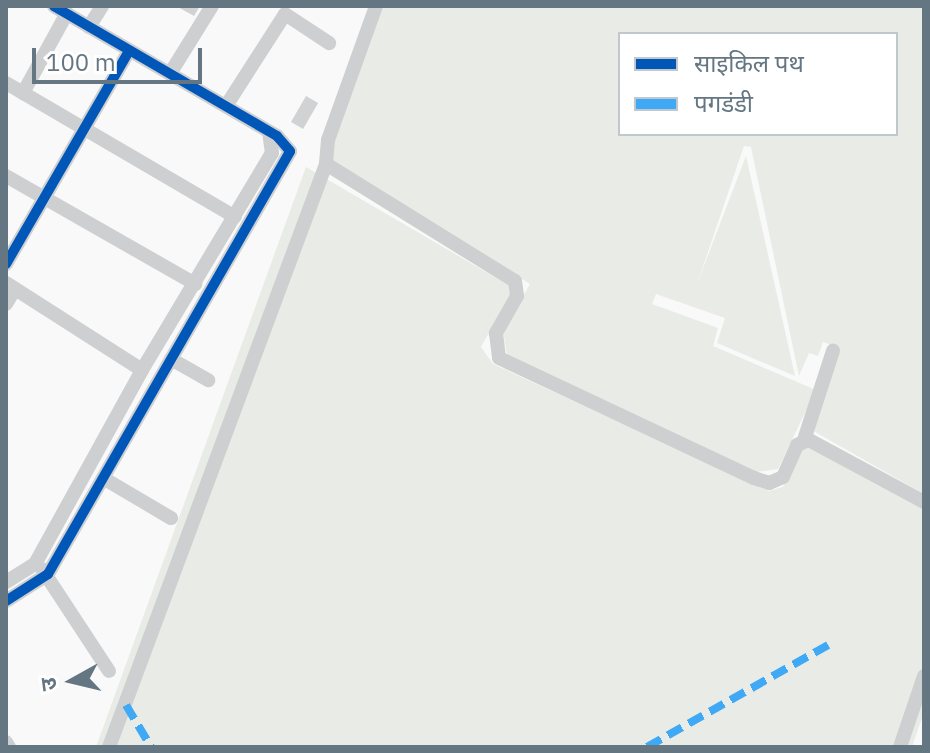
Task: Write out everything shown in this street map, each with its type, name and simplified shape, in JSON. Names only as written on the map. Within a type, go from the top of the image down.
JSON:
[{"type":"street","points":[[89,27],[102,6]]},
{"type":"street","points":[[171,72],[212,6]]},
{"type":"street","points":[[109,747],[326,164],[328,140],[376,6]]},
{"type":"street","points":[[6,601],[48,574],[290,151],[269,132],[171,72],[60,10],[23,93]]},
{"type":"street","points":[[226,106],[285,14],[329,43]]},
{"type":"street","points":[[6,264],[129,51]]},
{"type":"street","points":[[6,83],[235,217]]},
{"type":"street","points":[[6,582],[35,564],[147,364],[272,153],[269,132]]},
{"type":"street","points":[[326,164],[515,281],[517,296],[494,344],[506,364],[763,481],[783,477],[804,440],[833,351]]},
{"type":"street","points":[[6,176],[195,284]]},
{"type":"street","points":[[6,304],[10,286],[147,364],[168,363],[208,380]]},
{"type":"street","points":[[804,440],[824,445],[924,502]]},
{"type":"street","points":[[103,478],[171,518]]},
{"type":"street","points":[[35,564],[48,574],[109,671]]},
{"type":"street","points":[[900,747],[924,676]]},
{"type":"street","points":[[6,742],[9,747]]},
{"type":"shaded area","points":[[380,6],[924,6],[924,494],[810,429],[839,348],[823,342],[818,356],[809,353],[799,376],[751,147],[744,146],[697,284],[746,156],[795,376],[717,343],[725,318],[656,294],[652,304],[718,328],[713,346],[816,390],[778,469],[756,472],[507,355],[503,331],[530,284],[331,160],[333,139]]},
{"type":"shaded area","points":[[306,167],[510,286],[510,295],[481,347],[493,364],[769,491],[783,487],[801,449],[809,445],[924,507],[924,712],[912,747],[96,747]]},
{"type":"building","points":[[176,6],[200,6],[194,16]]},
{"type":"building","points":[[306,96],[318,103],[303,129],[291,122]]},
{"type":"marked path","points":[[647,747],[828,645]]},
{"type":"marked path","points":[[126,705],[151,747]]},
{"type":"cycle path","points":[[6,601],[48,574],[290,151],[277,136],[54,6]]},
{"type":"cycle path","points":[[6,264],[129,51]]}]
